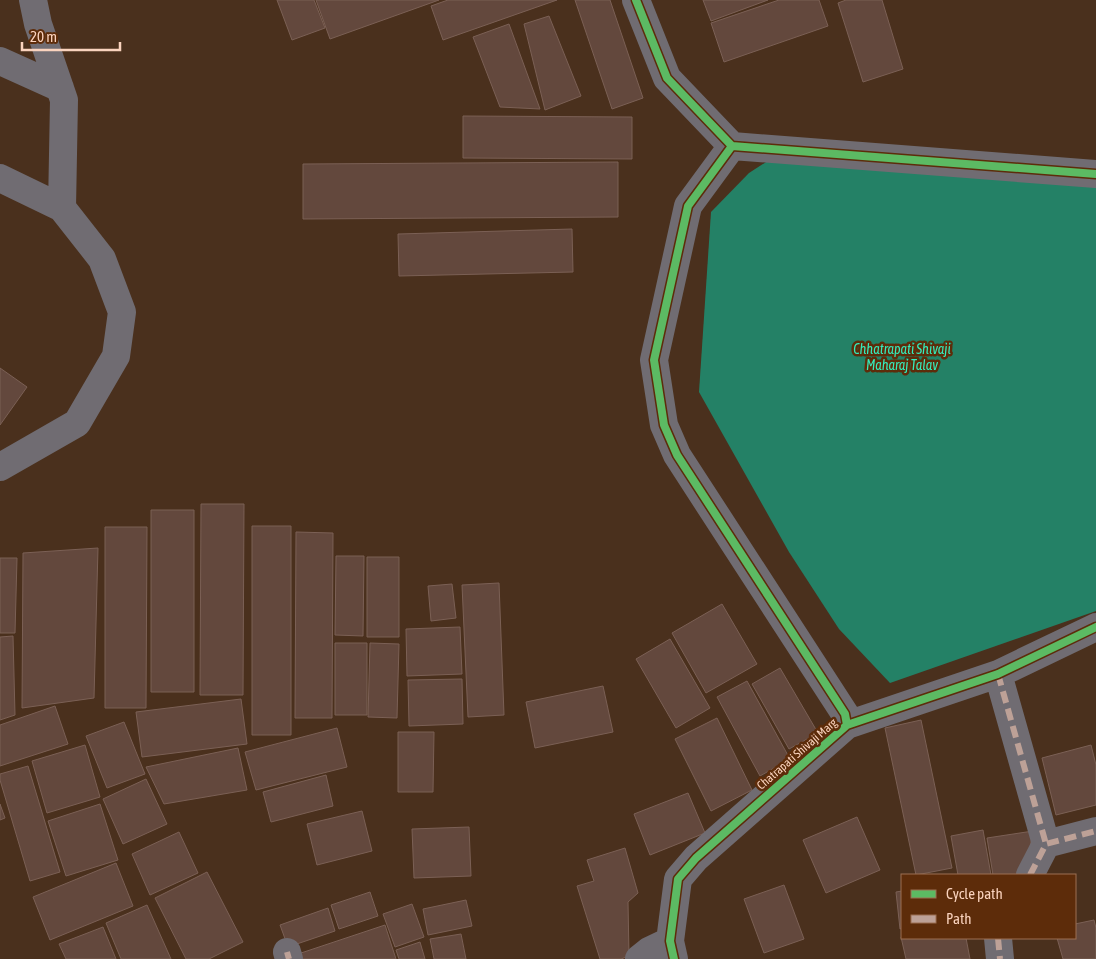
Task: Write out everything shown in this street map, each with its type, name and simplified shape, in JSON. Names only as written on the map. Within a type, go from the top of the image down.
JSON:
[{"type":"street","points":[[33,0],[38,24],[64,100],[62,208]]},
{"type":"street","points":[[636,0],[666,78],[732,146],[1096,174]]},
{"type":"street","points":[[0,61],[60,88]]},
{"type":"street","points":[[732,146],[688,206],[654,360],[664,425],[677,455],[845,714],[847,725]]},
{"type":"street","points":[[0,178],[62,208],[102,259],[122,312],[116,356],[77,423],[2,463]]},
{"type":"street","name":"Chatrapati Shivaji Marg","points":[[672,950],[678,879],[696,858],[847,725],[998,674],[1096,627]]},
{"type":"street","points":[[998,674],[1046,844],[1031,874]]},
{"type":"street","points":[[1046,844],[1096,831]]},
{"type":"street","points":[[998,939],[1000,959]]},
{"type":"street","points":[[639,959],[649,952],[672,950]]},
{"type":"water","name":"Chhatrapati Shivaji Maharaj Talav","points":[[777,155],[1096,184],[1096,611],[890,683],[839,629],[789,552],[699,392],[711,212],[749,173]]},
{"type":"building","points":[[277,0],[314,0],[325,28],[292,40]]},
{"type":"building","points":[[316,0],[439,0],[330,39]]},
{"type":"building","points":[[448,0],[557,0],[443,40],[431,6]]},
{"type":"building","points":[[575,0],[610,0],[643,98],[612,109]]},
{"type":"building","points":[[703,0],[768,0],[711,21]]},
{"type":"building","points":[[779,0],[819,0],[828,26],[724,62],[711,23]]},
{"type":"building","points":[[846,0],[882,0],[903,69],[863,82],[838,3]]},
{"type":"building","points":[[549,16],[581,96],[545,110],[524,24]]},
{"type":"building","points":[[509,24],[540,109],[500,107],[473,37]]},
{"type":"building","points":[[463,116],[632,117],[632,159],[463,158]]},
{"type":"building","points":[[618,162],[618,217],[303,219],[303,164]]},
{"type":"building","points":[[572,229],[573,272],[399,276],[398,234]]},
{"type":"building","points":[[0,368],[27,387],[0,425]]},
{"type":"building","points":[[201,504],[244,504],[243,695],[200,695]]},
{"type":"building","points":[[151,510],[194,510],[194,692],[151,692]]},
{"type":"building","points":[[252,526],[291,526],[291,735],[252,735]]},
{"type":"building","points":[[105,527],[147,527],[146,708],[105,708]]},
{"type":"building","points":[[296,532],[333,533],[332,718],[295,718]]},
{"type":"building","points":[[98,548],[94,698],[22,708],[23,553]]},
{"type":"building","points":[[336,556],[364,556],[363,636],[335,635]]},
{"type":"building","points":[[367,557],[399,557],[399,637],[367,637]]},
{"type":"building","points":[[0,558],[17,558],[15,633],[0,633]]},
{"type":"building","points":[[499,583],[504,715],[468,717],[462,585]]},
{"type":"building","points":[[452,584],[456,618],[431,621],[428,586]]},
{"type":"building","points":[[722,604],[757,664],[706,693],[672,633]]},
{"type":"building","points":[[460,627],[462,674],[407,676],[406,629]]},
{"type":"building","points":[[13,636],[15,715],[0,720],[0,637]]},
{"type":"building","points":[[670,639],[710,708],[676,728],[636,659]]},
{"type":"building","points":[[335,643],[367,643],[367,715],[335,715]]},
{"type":"building","points":[[370,643],[399,644],[397,718],[368,717]]},
{"type":"building","points":[[780,668],[818,733],[789,749],[752,684]]},
{"type":"building","points":[[462,679],[463,724],[409,726],[408,680]]},
{"type":"building","points":[[747,681],[790,759],[760,776],[717,697]]},
{"type":"building","points":[[603,686],[613,732],[535,748],[526,702]]},
{"type":"building","points":[[241,699],[247,744],[142,757],[136,712]]},
{"type":"building","points":[[55,706],[68,744],[0,766],[0,725]]},
{"type":"building","points":[[717,718],[752,790],[711,811],[675,739]]},
{"type":"building","points":[[921,720],[952,868],[916,874],[885,728]]},
{"type":"building","points":[[124,722],[145,774],[107,788],[86,736]]},
{"type":"building","points":[[337,728],[347,767],[256,790],[245,752]]},
{"type":"building","points":[[398,732],[434,732],[433,792],[398,792]]},
{"type":"building","points":[[85,745],[100,797],[47,813],[32,761]]},
{"type":"building","points":[[1091,745],[1096,765],[1096,805],[1056,815],[1042,758]]},
{"type":"building","points":[[238,748],[247,790],[164,804],[146,767]]},
{"type":"building","points":[[28,766],[60,872],[30,881],[0,780],[0,774]]},
{"type":"building","points":[[326,775],[333,806],[271,822],[263,792]]},
{"type":"building","points":[[146,779],[167,824],[123,844],[103,799]]},
{"type":"building","points":[[688,793],[705,833],[650,855],[634,814]]},
{"type":"building","points":[[0,804],[5,818],[0,820]]},
{"type":"building","points":[[100,804],[118,860],[66,876],[48,821]]},
{"type":"building","points":[[362,811],[372,851],[317,865],[307,824]]},
{"type":"building","points":[[857,817],[880,870],[826,893],[803,840]]},
{"type":"building","points":[[469,827],[471,876],[414,878],[412,829]]},
{"type":"building","points":[[983,830],[991,874],[958,874],[951,836]]},
{"type":"building","points":[[1033,831],[1025,874],[993,874],[987,838]]},
{"type":"building","points":[[179,832],[198,873],[150,895],[132,854]]},
{"type":"building","points":[[625,848],[638,893],[628,902],[629,956],[621,959],[600,959],[577,886],[594,881],[587,860]]},
{"type":"building","points":[[116,863],[133,906],[50,940],[33,897]]},
{"type":"building","points":[[207,872],[243,942],[209,959],[186,959],[155,898]]},
{"type":"building","points":[[784,885],[804,939],[764,953],[744,899]]},
{"type":"building","points":[[901,891],[900,929],[896,892]]},
{"type":"building","points":[[370,892],[378,916],[339,929],[331,905]]},
{"type":"building","points":[[466,900],[472,926],[428,935],[423,909]]},
{"type":"building","points":[[412,904],[424,937],[395,947],[383,914]]},
{"type":"building","points":[[147,905],[171,959],[121,959],[106,923]]},
{"type":"building","points":[[328,908],[335,931],[288,947],[280,925]]},
{"type":"building","points":[[1094,920],[1096,928],[1096,959],[1063,959],[1057,939],[1076,939],[1076,924]]},
{"type":"building","points":[[385,925],[396,959],[299,959],[298,954]]},
{"type":"building","points":[[103,927],[116,959],[66,959],[59,944]]},
{"type":"building","points":[[461,934],[466,959],[434,959],[430,939]]},
{"type":"building","points":[[901,939],[966,939],[970,959],[906,959]]},
{"type":"building","points":[[420,942],[425,959],[399,959],[396,950]]},
{"type":"marked path","points":[[998,674],[1046,844]]},
{"type":"marked path","points":[[1031,874],[1046,844],[1096,831]]},
{"type":"marked path","points":[[998,939],[1000,959]]},
{"type":"marked path","points":[[287,952],[289,959]]},
{"type":"cycle path","points":[[636,0],[667,78],[732,146],[1096,174]]},
{"type":"cycle path","points":[[732,146],[688,206],[654,360],[664,425],[677,455],[845,714],[847,725]]},
{"type":"cycle path","points":[[674,959],[670,941],[678,879],[696,858],[847,725],[998,674],[1096,627]]}]
